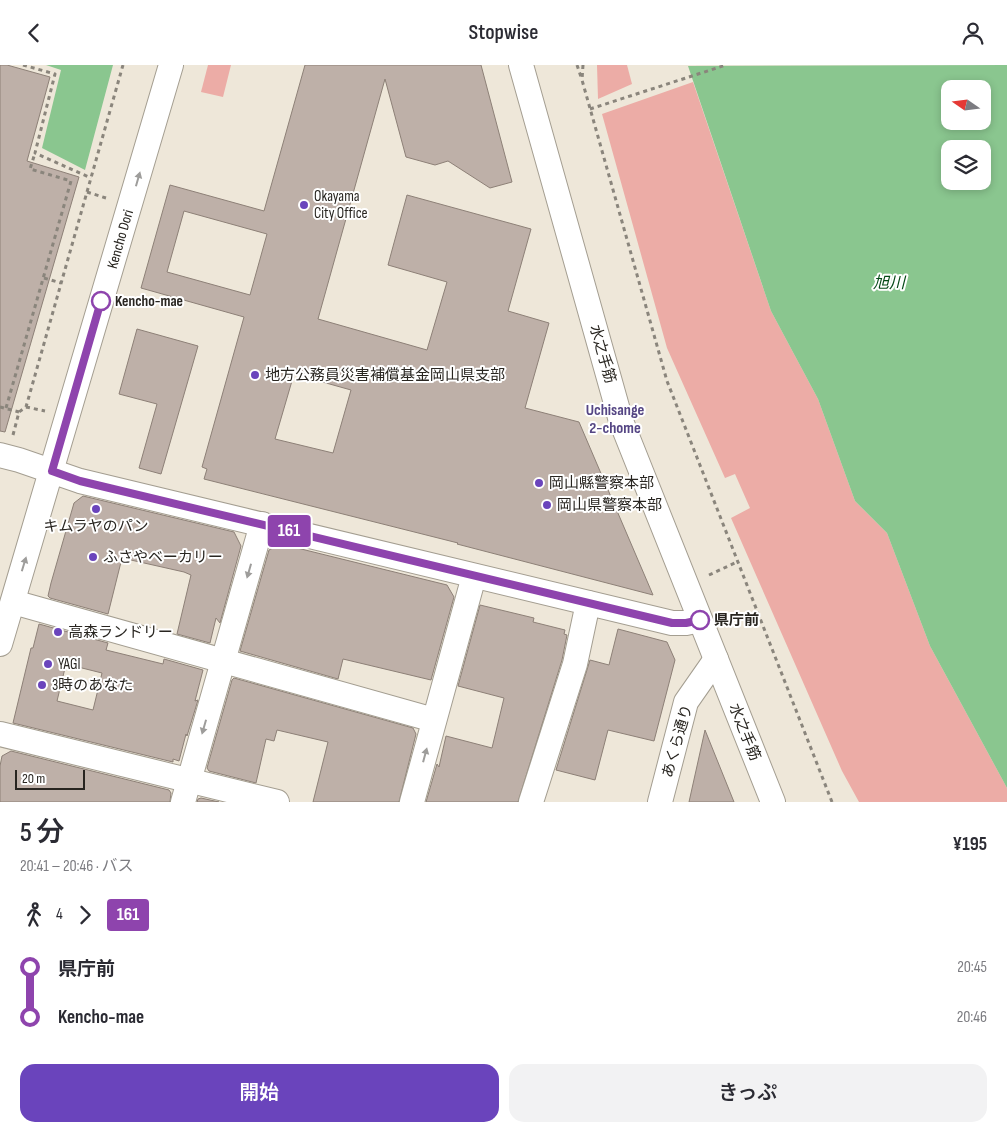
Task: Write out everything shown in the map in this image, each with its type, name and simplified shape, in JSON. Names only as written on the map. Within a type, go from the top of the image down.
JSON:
[{"type":"street","name":"Kencho Dori","points":[[0,644],[171,65]]},
{"type":"street","name":"水之手筋","points":[[521,65],[622,421],[773,802]]},
{"type":"street","points":[[6,447],[52,471],[80,481],[672,623],[700,620]]},
{"type":"street","points":[[186,791],[262,524]]},
{"type":"street","points":[[412,802],[474,576]]},
{"type":"street","points":[[13,602],[434,721]]},
{"type":"street","points":[[531,802],[575,664],[588,603]]},
{"type":"street","name":"あくら通り","points":[[660,802],[686,702],[716,659]]},
{"type":"street","points":[[0,734],[186,791],[277,802]]},
{"type":"path","points":[[6,409],[71,181],[30,169],[56,74],[23,65]]},
{"type":"path","points":[[6,447],[19,412],[26,407],[123,65]]},
{"type":"path","points":[[577,65],[667,381],[832,802]]},
{"type":"path","points":[[582,79],[583,65]]},
{"type":"path","points":[[590,109],[726,65]]},
{"type":"path","points":[[35,153],[91,178]]},
{"type":"path","points":[[87,193],[106,198]]},
{"type":"path","points":[[44,277],[61,283]]},
{"type":"path","points":[[0,407],[19,412]]},
{"type":"path","points":[[26,407],[45,411]]},
{"type":"path","points":[[709,575],[737,562]]},
{"type":"shaded area","points":[[208,65],[231,65],[223,97],[201,92]]},
{"type":"shaded area","points":[[597,65],[627,65],[632,84],[598,99]]},
{"type":"shaded area","points":[[693,82],[771,311],[818,399],[855,501],[887,533],[930,646],[1007,788],[1007,802],[859,802],[842,771],[731,518],[750,508],[735,474],[725,478],[667,348],[602,114]]},
{"type":"water","points":[[46,65],[113,65],[85,170],[42,148],[61,70]]},
{"type":"water","name":"旭川","points":[[1007,65],[1007,788],[930,646],[887,533],[855,501],[818,399],[771,311],[688,66]]},
{"type":"building","points":[[0,65],[7,65],[50,77],[27,161],[79,177],[5,432],[0,431]]},
{"type":"building","points":[[305,65],[481,65],[512,182],[490,188],[448,161],[435,165],[406,157],[385,79],[318,319],[427,350],[447,282],[388,265],[407,195],[531,229],[508,311],[549,323],[525,408],[579,422],[653,595],[458,543],[204,479],[207,469],[202,467],[244,317],[141,288],[170,185],[264,211]],"holes":[[[184,211],[267,234],[250,295],[167,272]],[[294,374],[351,390],[333,453],[275,439]]]},
{"type":"building","points":[[137,329],[198,346],[161,474],[139,468],[157,404],[119,394]]},
{"type":"building","points":[[83,496],[234,532],[241,546],[220,623],[216,618],[210,643],[177,634],[191,575],[184,572],[122,558],[108,614],[48,596],[74,503]]},
{"type":"building","points":[[281,544],[447,585],[454,597],[431,680],[343,659],[338,679],[240,651],[269,550]]},
{"type":"building","points":[[480,605],[534,618],[533,622],[565,630],[564,634],[567,635],[562,660],[518,802],[426,802],[437,764],[439,767],[446,736],[492,748],[504,698],[458,686]]},
{"type":"building","points":[[39,624],[108,643],[106,650],[163,664],[164,659],[203,670],[195,701],[198,700],[179,761],[173,759],[173,762],[13,723],[31,648],[33,648]],"holes":[[[66,664],[102,673],[93,710],[57,701]]]},
{"type":"building","points":[[618,629],[667,642],[675,660],[654,741],[608,730],[595,780],[556,770],[590,660],[609,665]]},
{"type":"building","points":[[234,678],[413,728],[416,734],[399,802],[313,802],[328,742],[277,730],[274,741],[266,739],[256,783],[209,771],[207,768]]},
{"type":"building","points":[[705,730],[734,802],[689,802]]},
{"type":"building","points":[[11,751],[169,790],[171,793],[170,802],[0,802],[0,766],[2,756]]},
{"type":"building","points":[[201,798],[219,802],[197,802]]},
{"type":"bus line","name":"161","points":[[101,301],[52,471],[80,481],[672,623],[700,620]]},
{"type":"place","name":"Okayama City Office","points":[[304,205]]},
{"type":"place","name":"Kencho-mae","points":[[101,301]]},
{"type":"place","name":"地方公務員災害補償基金岡山県支部","points":[[255,375]]},
{"type":"place","name":"岡山縣警察本部","points":[[539,483]]},
{"type":"place","name":"岡山県警察本部","points":[[547,505]]},
{"type":"place","name":"キムラヤのパン","points":[[96,509]]},
{"type":"place","name":"ふさやベーカリー","points":[[93,557]]},
{"type":"place","name":"県庁前","points":[[700,620]]},
{"type":"place","name":"高森ランドリー","points":[[58,632]]},
{"type":"place","name":"YAGI","points":[[48,664]]},
{"type":"place","name":"3時のあなた","points":[[42,685]]},
{"type":"district","name":"Uchisange 2-chome","points":[[615,418]]}]
